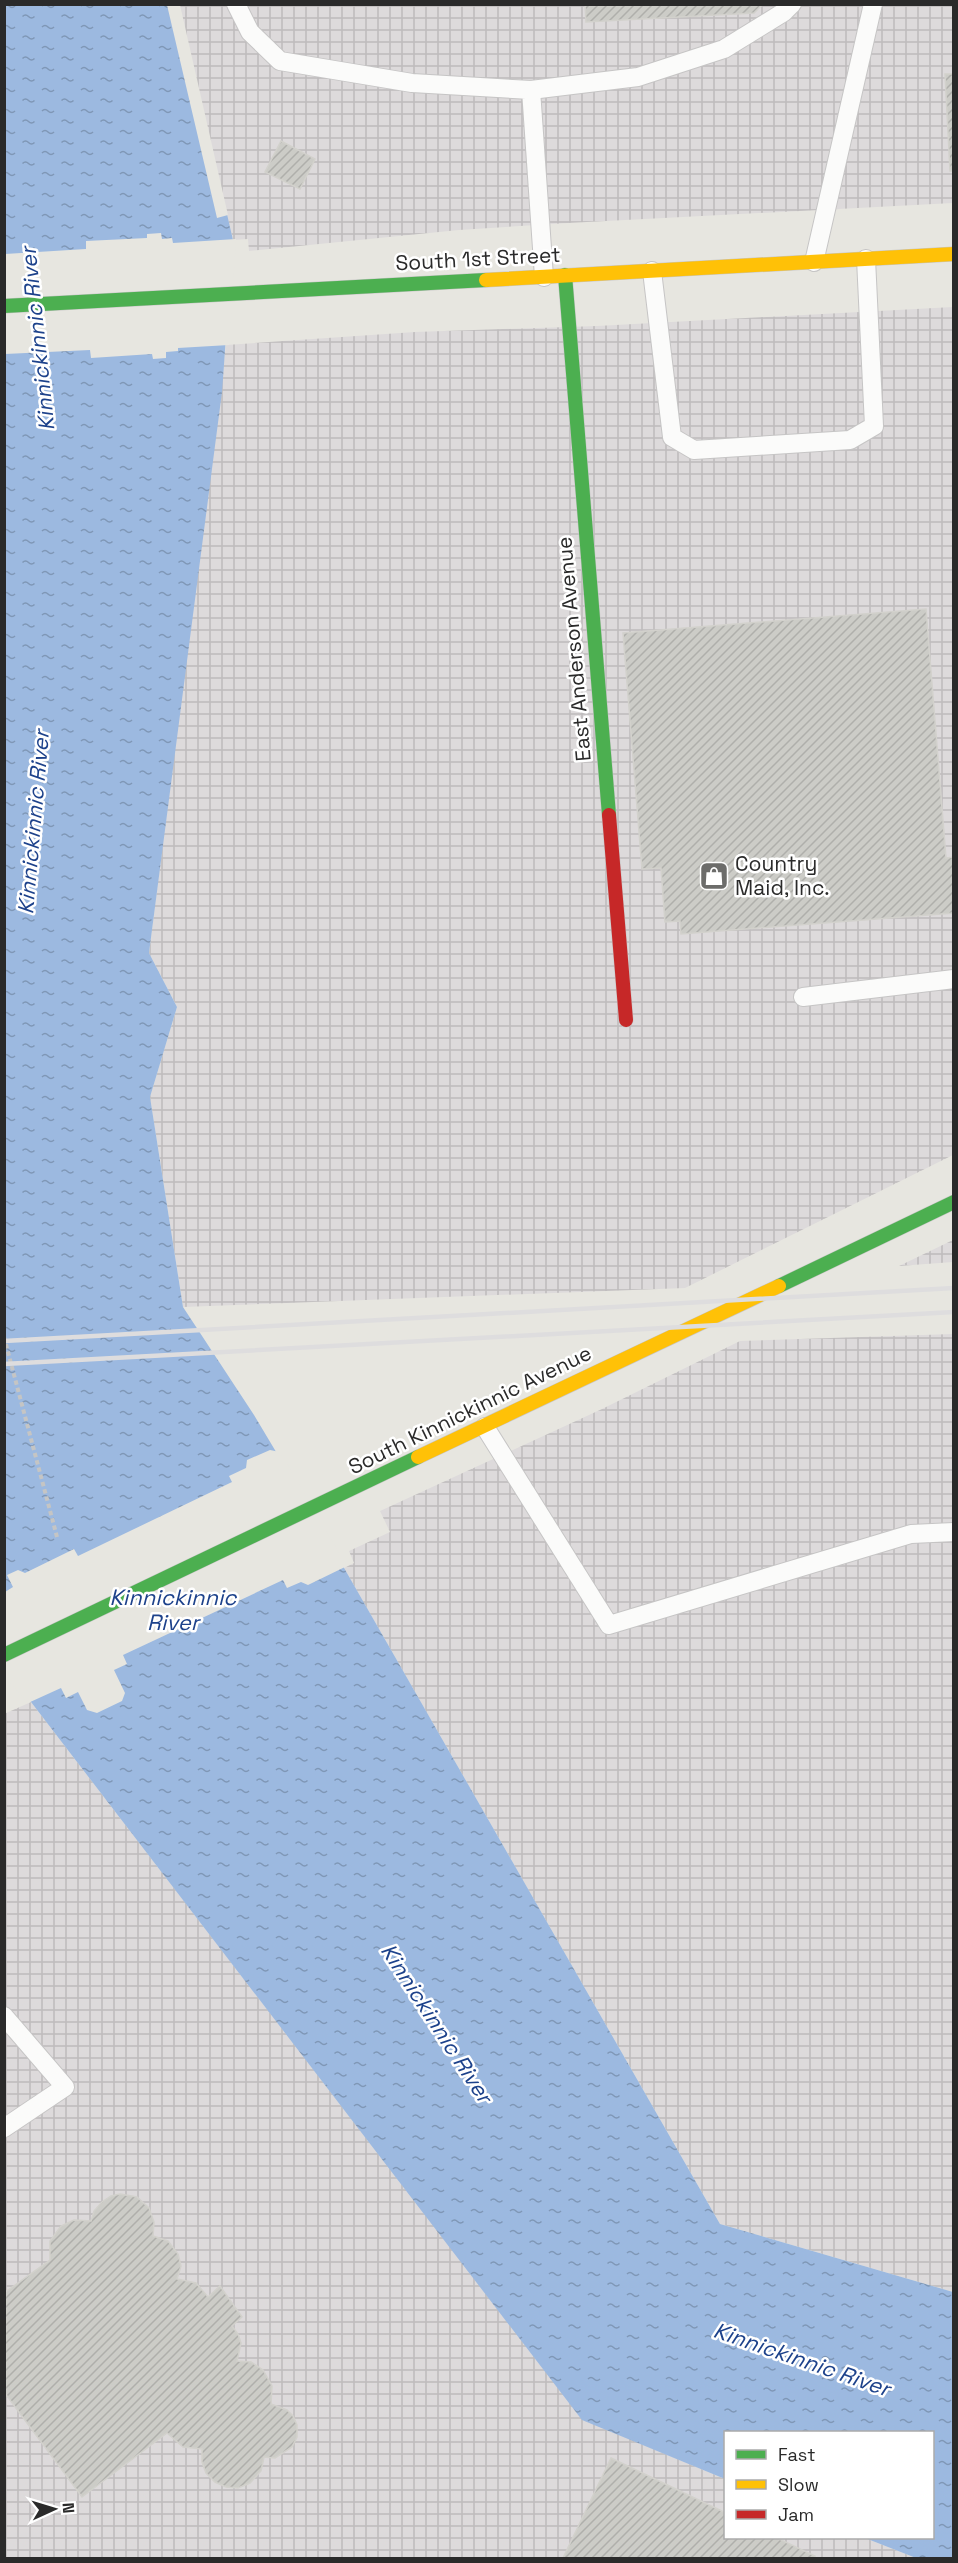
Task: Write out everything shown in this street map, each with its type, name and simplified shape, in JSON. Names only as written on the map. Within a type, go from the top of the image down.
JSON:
[{"type":"street","name":"South 1st Street","points":[[4,306],[954,254]]},
{"type":"street","name":"East Anderson Avenue","points":[[565,275],[626,1020]]},
{"type":"street","name":"South Kinnickinnic Avenue","points":[[4,1654],[367,1484],[954,1202]]},
{"type":"lane","points":[[236,4],[250,32],[280,61],[412,83],[531,90],[638,77],[724,49],[784,12],[792,4]]},
{"type":"lane","points":[[814,262],[873,4]]},
{"type":"lane","points":[[531,90],[544,277]]},
{"type":"lane","points":[[652,271],[672,437],[694,450],[850,440],[874,426],[866,259]]},
{"type":"lane","points":[[803,997],[954,979]]},
{"type":"lane","points":[[485,1427],[609,1625],[911,1534],[954,1532]]},
{"type":"lane","points":[[4,2016],[65,2087],[4,2128]]},
{"type":"path","points":[[4,1337],[57,1537]]},
{"type":"shaded area","points":[[179,5],[953,5],[953,203],[459,230],[249,251],[248,239],[233,240]]},
{"type":"shaded area","points":[[953,307],[953,1155],[685,1288],[183,1307],[150,1097],[177,1007],[149,953],[226,345],[415,332],[597,326]]},
{"type":"shaded area","points":[[953,1240],[953,1262],[899,1266]]},
{"type":"shaded area","points":[[953,1334],[953,2292],[720,2224],[344,1568],[354,1563],[349,1551],[390,1532],[380,1511],[602,1409],[740,1341]]},
{"type":"shaded area","points":[[31,1702],[582,2419],[724,2479],[724,2539],[868,2539],[916,2558],[5,2558],[4,1714]]},
{"type":"water","name":"Kinnickinnic River","points":[[4,5],[179,5],[233,240],[222,392],[149,953],[177,1007],[150,1097],[183,1307],[254,1415],[312,1512],[720,2224],[953,2292],[953,2558],[916,2558],[868,2539],[934,2539],[934,2431],[724,2431],[724,2479],[582,2420],[5,1671]]},
{"type":"pier","points":[[167,5],[180,5],[228,215],[217,218]]},
{"type":"pier","points":[[161,233],[162,239],[172,238],[173,243],[236,239],[229,345],[178,348],[178,351],[166,352],[166,358],[153,359],[152,354],[91,358],[90,350],[5,354],[5,254],[86,249],[86,241],[147,238],[147,234]]},
{"type":"pier","points":[[270,1450],[280,1452],[347,1566],[308,1585],[301,1582],[287,1588],[283,1580],[123,1655],[127,1664],[114,1670],[125,1693],[122,1701],[97,1713],[87,1710],[78,1692],[66,1698],[61,1688],[28,1703],[4,1676],[5,1592],[13,1587],[7,1575],[18,1570],[25,1573],[74,1549],[78,1556],[232,1482],[229,1476],[246,1468],[247,1460]]},
{"type":"building","points":[[585,4],[763,4],[754,13],[586,22]]},
{"type":"building","points":[[945,74],[954,74],[954,171],[950,171]]},
{"type":"building","points":[[281,141],[315,159],[300,189],[265,172]]},
{"type":"building","points":[[926,609],[946,858],[954,857],[954,913],[681,934],[680,921],[665,922],[661,868],[642,869],[623,633]]},
{"type":"building","points":[[120,2194],[137,2197],[149,2208],[154,2222],[153,2236],[168,2241],[178,2254],[181,2266],[177,2279],[196,2283],[208,2297],[220,2286],[242,2317],[232,2326],[241,2343],[237,2361],[251,2362],[263,2370],[272,2386],[271,2404],[287,2410],[293,2416],[297,2425],[297,2437],[292,2447],[275,2458],[264,2457],[261,2471],[250,2483],[238,2488],[226,2487],[215,2482],[206,2473],[202,2462],[202,2449],[183,2447],[167,2433],[82,2497],[4,2392],[4,2293],[50,2260],[50,2241],[61,2226],[74,2220],[91,2221],[94,2211],[102,2202],[111,2196]]},
{"type":"building","points":[[611,2458],[724,2512],[724,2539],[779,2539],[815,2556],[814,2558],[563,2558]]},
{"type":"railway","points":[[4,1341],[954,1288]]},
{"type":"railway","points":[[4,1364],[954,1312]]},
{"type":"traffic: fast","points":[[565,275],[609,815]]},
{"type":"traffic: fast","points":[[4,306],[486,280]]},
{"type":"traffic: fast","points":[[779,1286],[954,1202]]},
{"type":"traffic: fast","points":[[4,1655],[418,1457]]},
{"type":"traffic: slow","points":[[486,280],[954,254]]},
{"type":"traffic: slow","points":[[418,1457],[779,1286]]},
{"type":"traffic: jam","points":[[609,815],[626,1020]]},
{"type":"place","name":"Country Maid, Inc.","points":[[714,876]]}]
